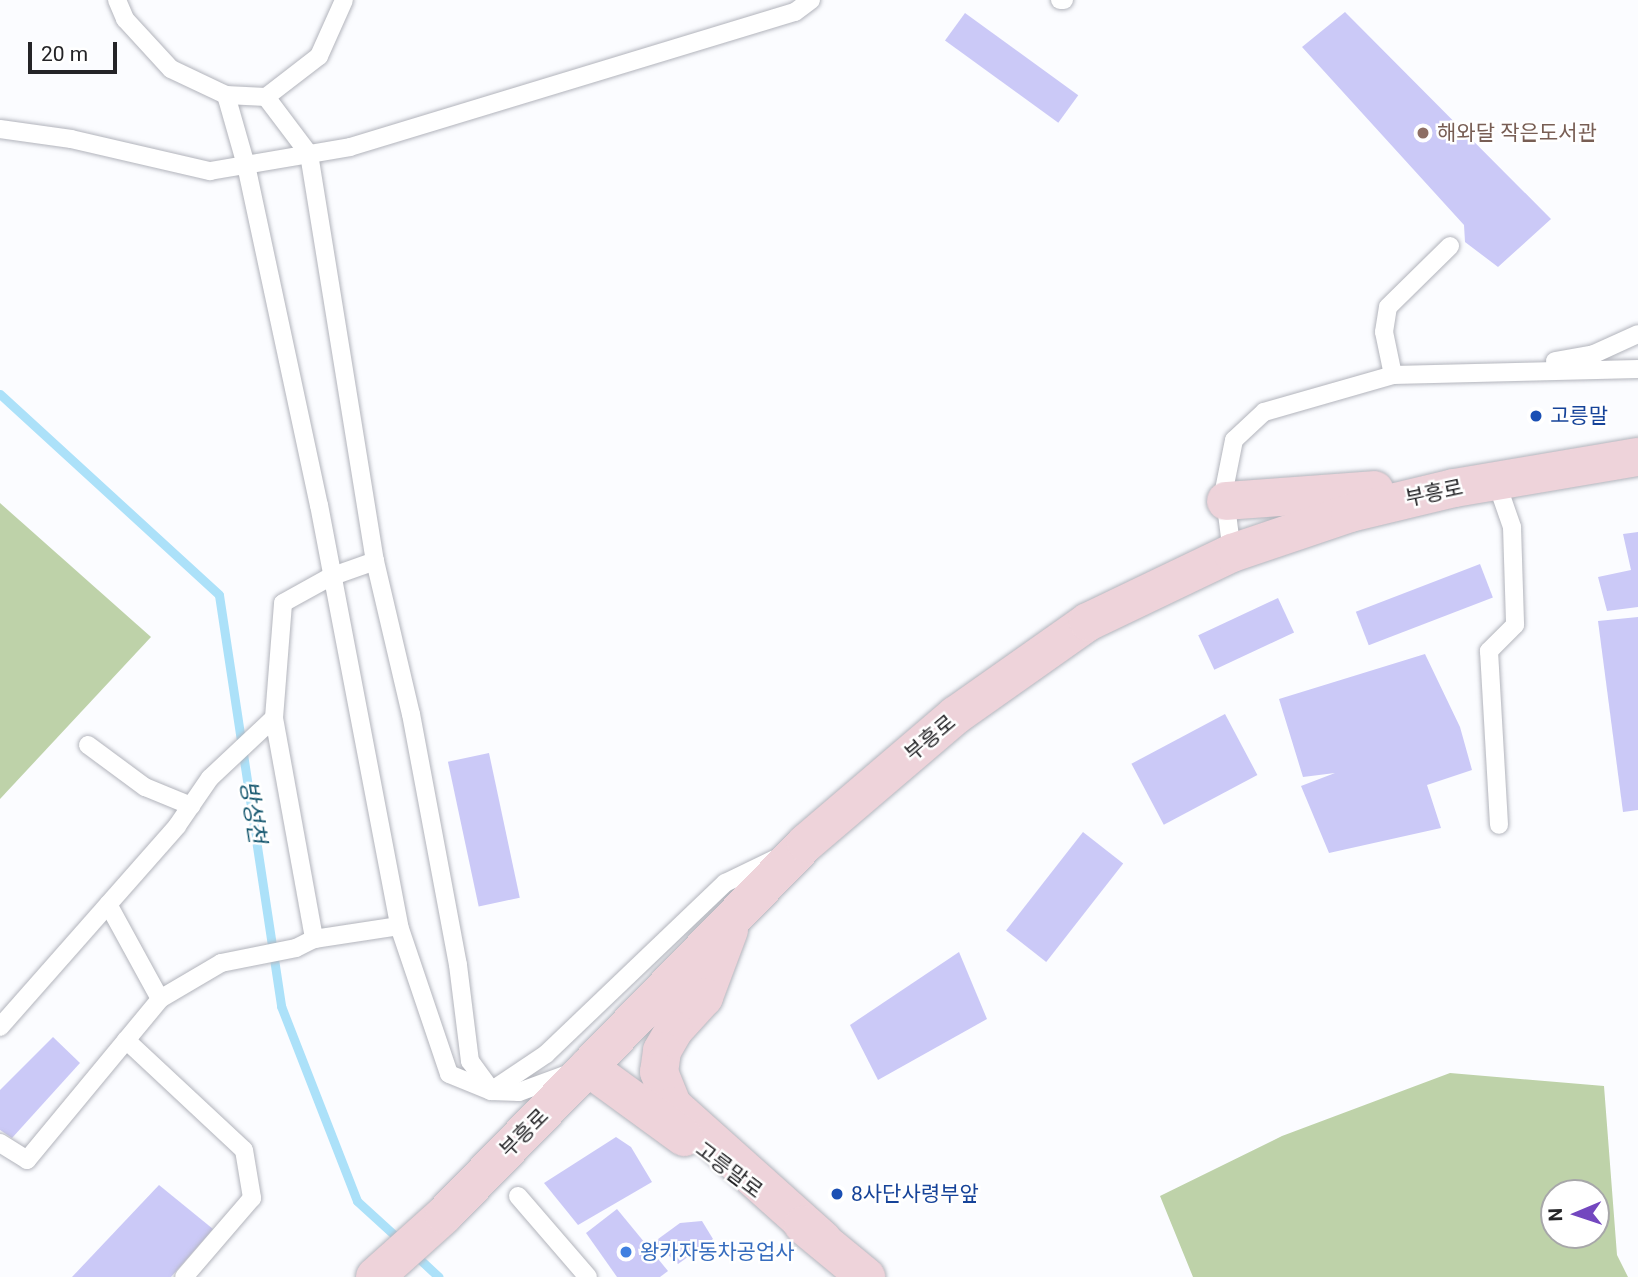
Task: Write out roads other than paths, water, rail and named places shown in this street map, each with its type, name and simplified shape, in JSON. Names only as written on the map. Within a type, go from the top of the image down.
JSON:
[{"type":"main road","name":"부흥로","points":[[375,1277],[444,1215],[806,844],[956,715],[1077,630],[1178,575],[1232,553],[1350,513],[1454,488],[1638,457]]},
{"type":"main road","points":[[1226,501],[1454,488]]},
{"type":"main road","points":[[734,916],[704,997],[674,1030],[662,1051],[659,1072],[673,1105],[823,1240]]},
{"type":"main road","name":"고릉말로","points":[[589,1067],[823,1240],[866,1277]]},
{"type":"lane","points":[[117,0],[125,19],[171,69],[226,96],[266,97],[319,56],[344,0]]},
{"type":"lane","points":[[0,129],[71,139],[210,172],[350,147],[795,12],[811,0]]},
{"type":"lane","points":[[226,96],[247,165],[399,926],[449,1074],[491,1091],[519,1092],[589,1067]]},
{"type":"lane","points":[[266,97],[309,154],[375,561],[411,714],[458,965],[470,1060],[491,1091]]},
{"type":"lane","points":[[1393,374],[1384,332],[1388,307],[1450,246]]},
{"type":"lane","points":[[1500,371],[1594,354],[1638,334]]},
{"type":"lane","points":[[1232,553],[1226,501],[1234,440],[1264,412],[1393,374],[1638,369]]},
{"type":"lane","points":[[1496,481],[1512,527],[1515,625],[1489,651],[1499,825]]},
{"type":"lane","points":[[314,939],[274,718],[283,603],[330,577],[375,561]]},
{"type":"lane","points":[[0,1027],[191,806],[210,778],[259,729],[274,718]]},
{"type":"lane","points":[[88,745],[145,787],[191,806]]},
{"type":"lane","points":[[491,1091],[546,1054],[725,883],[806,844]]},
{"type":"lane","points":[[108,904],[160,999]]},
{"type":"lane","points":[[0,1143],[27,1160],[160,999],[221,963],[296,948],[314,939],[399,926]]},
{"type":"lane","points":[[126,1040],[244,1150],[252,1198],[184,1277]]},
{"type":"lane","points":[[518,1196],[588,1277]]},
{"type":"waterway","name":"방성천","points":[[0,394],[219,595],[281,1006],[357,1201],[401,1241]]},
{"type":"waterway","name":"방성천","points":[[413,1253],[439,1277]]},
{"type":"place","name":"해와달 작은도서관","points":[[1423,133]]},
{"type":"place","name":"고릉말","points":[[1536,416]]},
{"type":"place","name":"8사단사령부앞","points":[[837,1194]]},
{"type":"place","name":"왕카자동차공업사","points":[[626,1252]]}]
